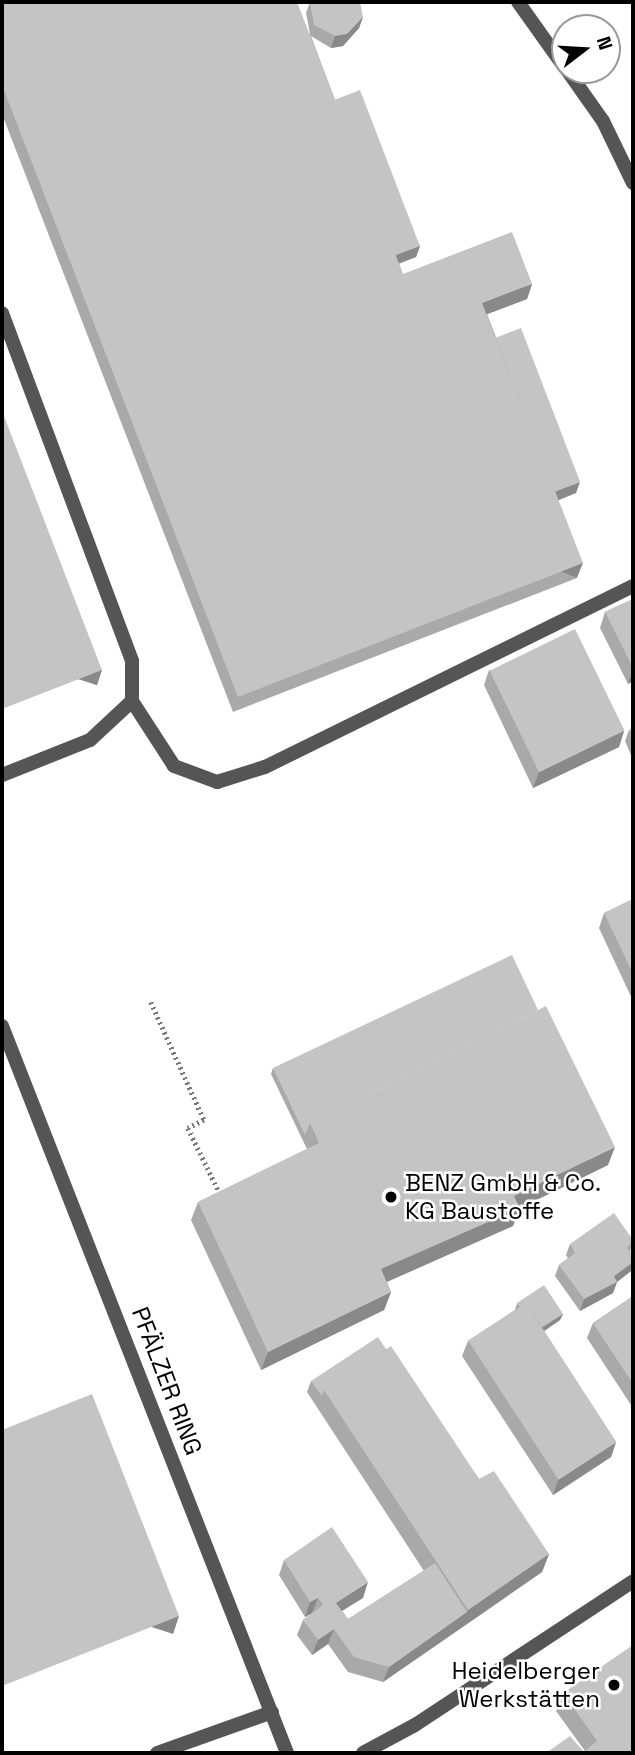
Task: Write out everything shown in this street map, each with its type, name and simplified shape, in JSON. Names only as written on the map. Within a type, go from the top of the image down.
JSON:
[{"type":"street","points":[[518,2],[551,48]]},
{"type":"street","points":[[577,84],[603,121],[633,183]]},
{"type":"street","points":[[2,313],[132,661],[132,701],[174,766],[217,782],[265,767],[633,586]]},
{"type":"street","points":[[2,775],[90,740],[132,701]]},
{"type":"street","name":"PFÄLZER RING","points":[[2,1026],[287,1753]]},
{"type":"street","points":[[363,1753],[415,1725],[633,1580]]},
{"type":"street","points":[[157,1753],[272,1712]]},
{"type":"path","points":[[151,1002],[204,1120],[188,1128],[225,1203]]},
{"type":"building","points":[[2,2],[297,2],[403,274],[512,232],[532,284],[482,303],[583,563],[238,697],[2,85]]},
{"type":"building","points":[[310,2],[360,2],[363,17],[347,34],[335,36],[314,25]]},
{"type":"building","points":[[360,90],[420,246],[395,256],[335,100]]},
{"type":"building","points":[[521,328],[580,482],[555,492],[496,338]]},
{"type":"building","points":[[2,411],[102,670],[2,709]]},
{"type":"building","points":[[633,599],[633,668],[605,612]]},
{"type":"building","points":[[575,629],[625,731],[539,772],[490,671]]},
{"type":"building","points":[[633,899],[633,974],[604,913]]},
{"type":"building","points":[[512,955],[538,1010],[310,1123],[305,1135],[273,1068]]},
{"type":"building","name":"BENZ GmbH & Co. KG Baustoffe","points":[[546,1006],[615,1147],[514,1196],[520,1208],[381,1269],[391,1292],[268,1352],[198,1202],[319,1143],[310,1123]]},
{"type":"building","points":[[614,1213],[633,1240],[627,1248],[633,1262],[614,1276],[617,1282],[584,1299],[559,1265],[575,1253],[570,1244]]},
{"type":"building","points":[[544,1285],[563,1314],[542,1327],[526,1303],[520,1307],[517,1303]]},
{"type":"building","points":[[633,1296],[633,1384],[593,1323]]},
{"type":"building","points":[[526,1303],[616,1442],[559,1480],[468,1341]]},
{"type":"building","points":[[378,1337],[386,1349],[324,1390],[322,1396],[311,1381]]},
{"type":"building","points":[[391,1346],[479,1479],[494,1471],[549,1554],[468,1610],[324,1390]]},
{"type":"building","points":[[92,1394],[179,1616],[2,1686],[2,1430]]},
{"type":"building","points":[[332,1527],[368,1582],[336,1603],[348,1619],[435,1563],[467,1612],[389,1667],[354,1657],[334,1629],[318,1640],[303,1620],[323,1605],[318,1598],[310,1602],[284,1560]]},
{"type":"building","name":"Heidelberger Werkstätten","points":[[633,1645],[633,1753],[546,1753],[570,1736],[584,1752],[597,1741],[563,1693]]},
{"type":"place","name":"BENZ GmbH & Co. KG Baustoffe","points":[[391,1197]]},
{"type":"place","name":"Heidelberger Werkstätten","points":[[614,1685]]}]
